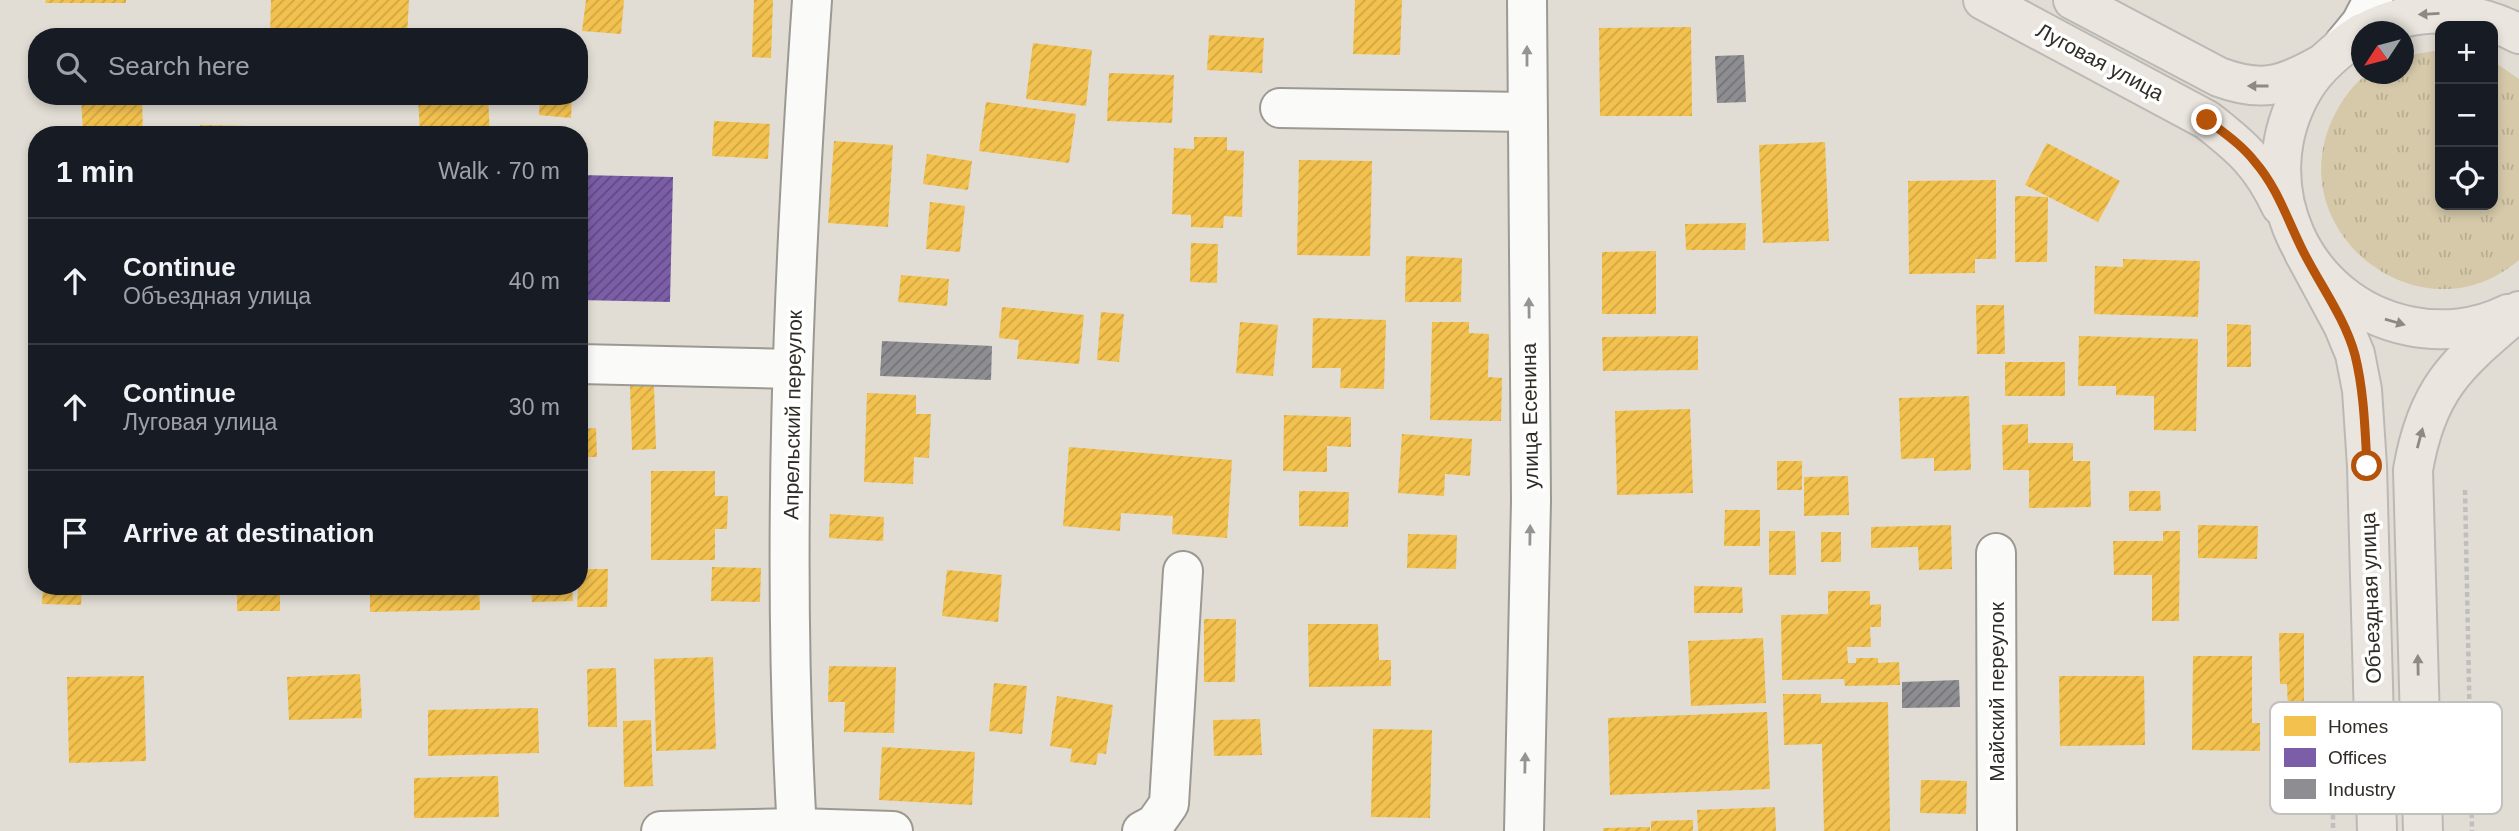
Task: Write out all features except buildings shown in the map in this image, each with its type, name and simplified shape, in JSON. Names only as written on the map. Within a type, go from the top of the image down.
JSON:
[{"type":"main road","name":"Луговая улица","points":[[1983,0],[2207,120],[2239,145],[2256,163],[2270,184],[2297,239]]},
{"type":"main road","name":"Луговая улица","points":[[2073,0],[2219,77],[2261,88],[2280,84],[2393,19],[2429,13],[2465,15],[2500,24],[2519,34]]},
{"type":"main road","points":[[2348,44],[2304,87],[2284,140],[2280,169],[2283,197],[2297,239],[2321,276],[2342,296],[2366,312],[2392,323],[2449,330],[2478,325],[2519,309]]},
{"type":"main road","name":"Объездная улица","points":[[2297,239],[2343,325],[2355,354],[2362,390],[2367,466],[2373,702]]},
{"type":"main road","points":[[2419,702],[2413,470],[2419,436],[2444,382],[2462,361],[2519,309]]},
{"type":"street","name":"Апрельский переулок","points":[[797,830],[790,676],[792,369],[812,0]]},
{"type":"street","name":"улица Есенина","points":[[1524,831],[1531,501],[1527,0]]},
{"type":"street","points":[[2348,44],[2373,0]]},
{"type":"street","points":[[2477,0],[2519,34]]},
{"type":"street","points":[[1280,108],[1527,113]]},
{"type":"street","points":[[588,364],[792,369]]},
{"type":"street","name":"Майский переулок","points":[[1996,553],[1997,831]]},
{"type":"street","points":[[1142,831],[1155,824],[1169,804],[1183,571]]},
{"type":"street","points":[[661,831],[893,831]]},
{"type":"path","points":[[2465,490],[2469,702]]},
{"type":"green space","points":[[2435,51],[2435,210],[2498,210],[2498,64],[2519,79],[2519,260],[2480,283],[2440,289],[2401,281],[2367,261],[2341,232],[2325,196],[2322,155],[2336,112],[2357,84],[2414,84],[2414,54]]},
{"type":"route","points":[[2207,120],[2239,145],[2256,163],[2270,184],[2343,325],[2355,354],[2362,390],[2367,466]]}]
